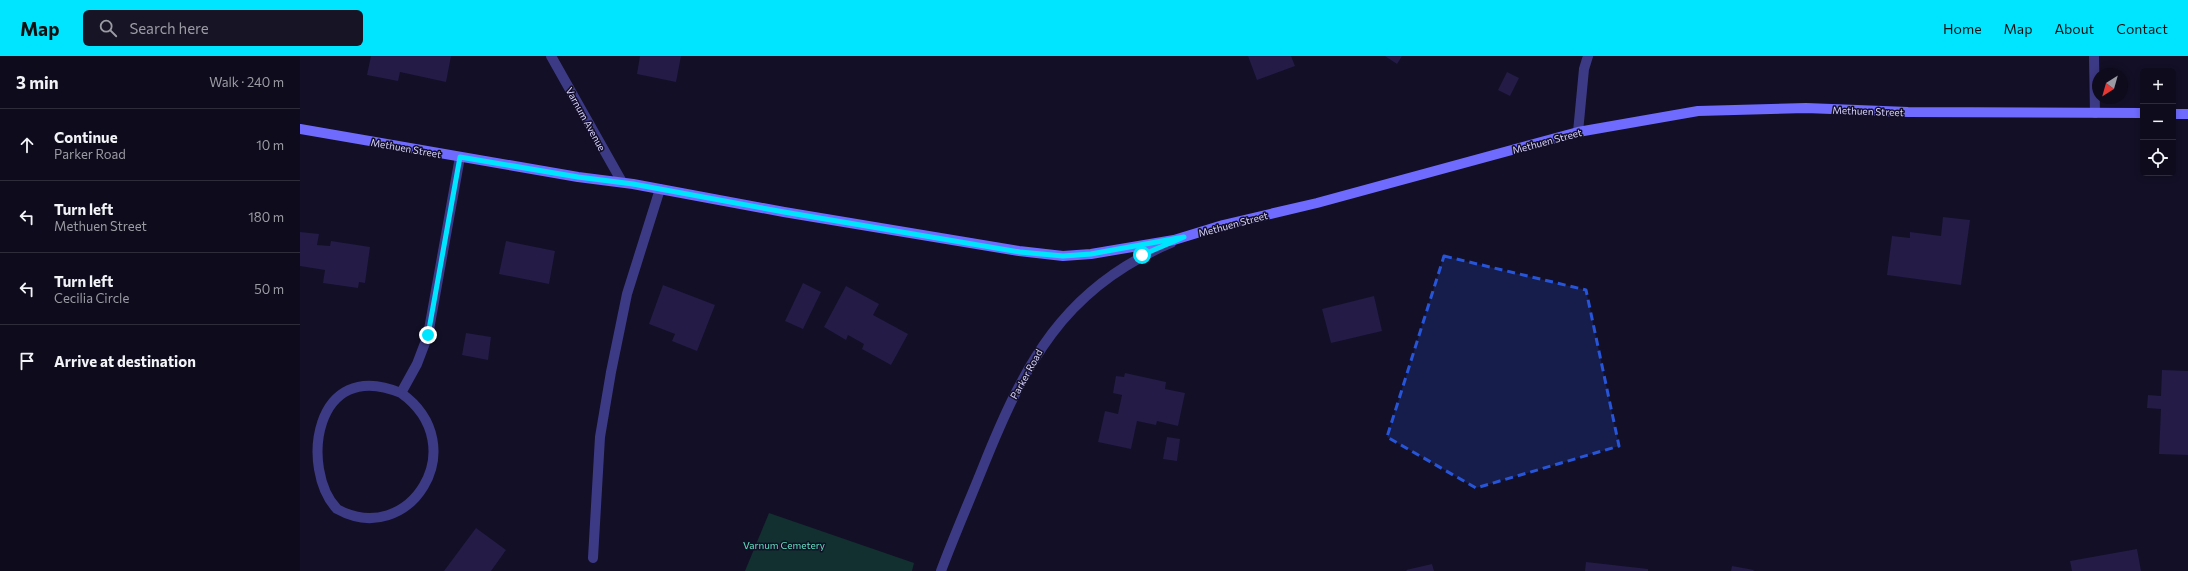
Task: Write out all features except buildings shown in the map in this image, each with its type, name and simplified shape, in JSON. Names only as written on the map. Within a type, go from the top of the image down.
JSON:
[{"type":"street","name":"Varnum Avenue","points":[[551,56],[622,182]]},
{"type":"street","points":[[1578,132],[1584,69],[1588,56]]},
{"type":"street","points":[[2094,56],[2095,113]]},
{"type":"street","name":"Methuen Street","points":[[300,129],[578,177],[622,182],[784,212],[1027,252],[1063,256],[1091,254],[1184,237],[1223,225],[1317,203],[1578,132],[1698,112],[1806,108],[1908,112],[2140,113]]},
{"type":"street","points":[[2176,114],[2188,114]]},
{"type":"street","points":[[400,393],[417,364],[428,335],[460,157]]},
{"type":"street","points":[[593,558],[600,437],[611,372],[627,294],[660,189]]},
{"type":"street","name":"Parker Road","points":[[941,571],[997,431],[1034,356],[1079,300],[1142,255],[1184,237]]},
{"type":"street","points":[[314,490],[324,501],[336,509],[350,515],[364,517],[391,514],[414,499],[423,489],[429,477],[434,450],[428,423],[412,401],[400,393],[387,388],[372,385],[357,385],[343,389],[318,406]]},
{"type":"highlighted area","points":[[1444,256],[1586,290],[1619,446],[1476,488],[1387,437]]},
{"type":"green space","name":"Varnum Cemetery","points":[[769,513],[914,563],[912,571],[745,571]]},
{"type":"route","points":[[428,335],[460,157],[578,177],[633,184],[784,212],[1020,252],[1063,256],[1091,254],[1149,245],[1184,237],[1142,255]]}]
